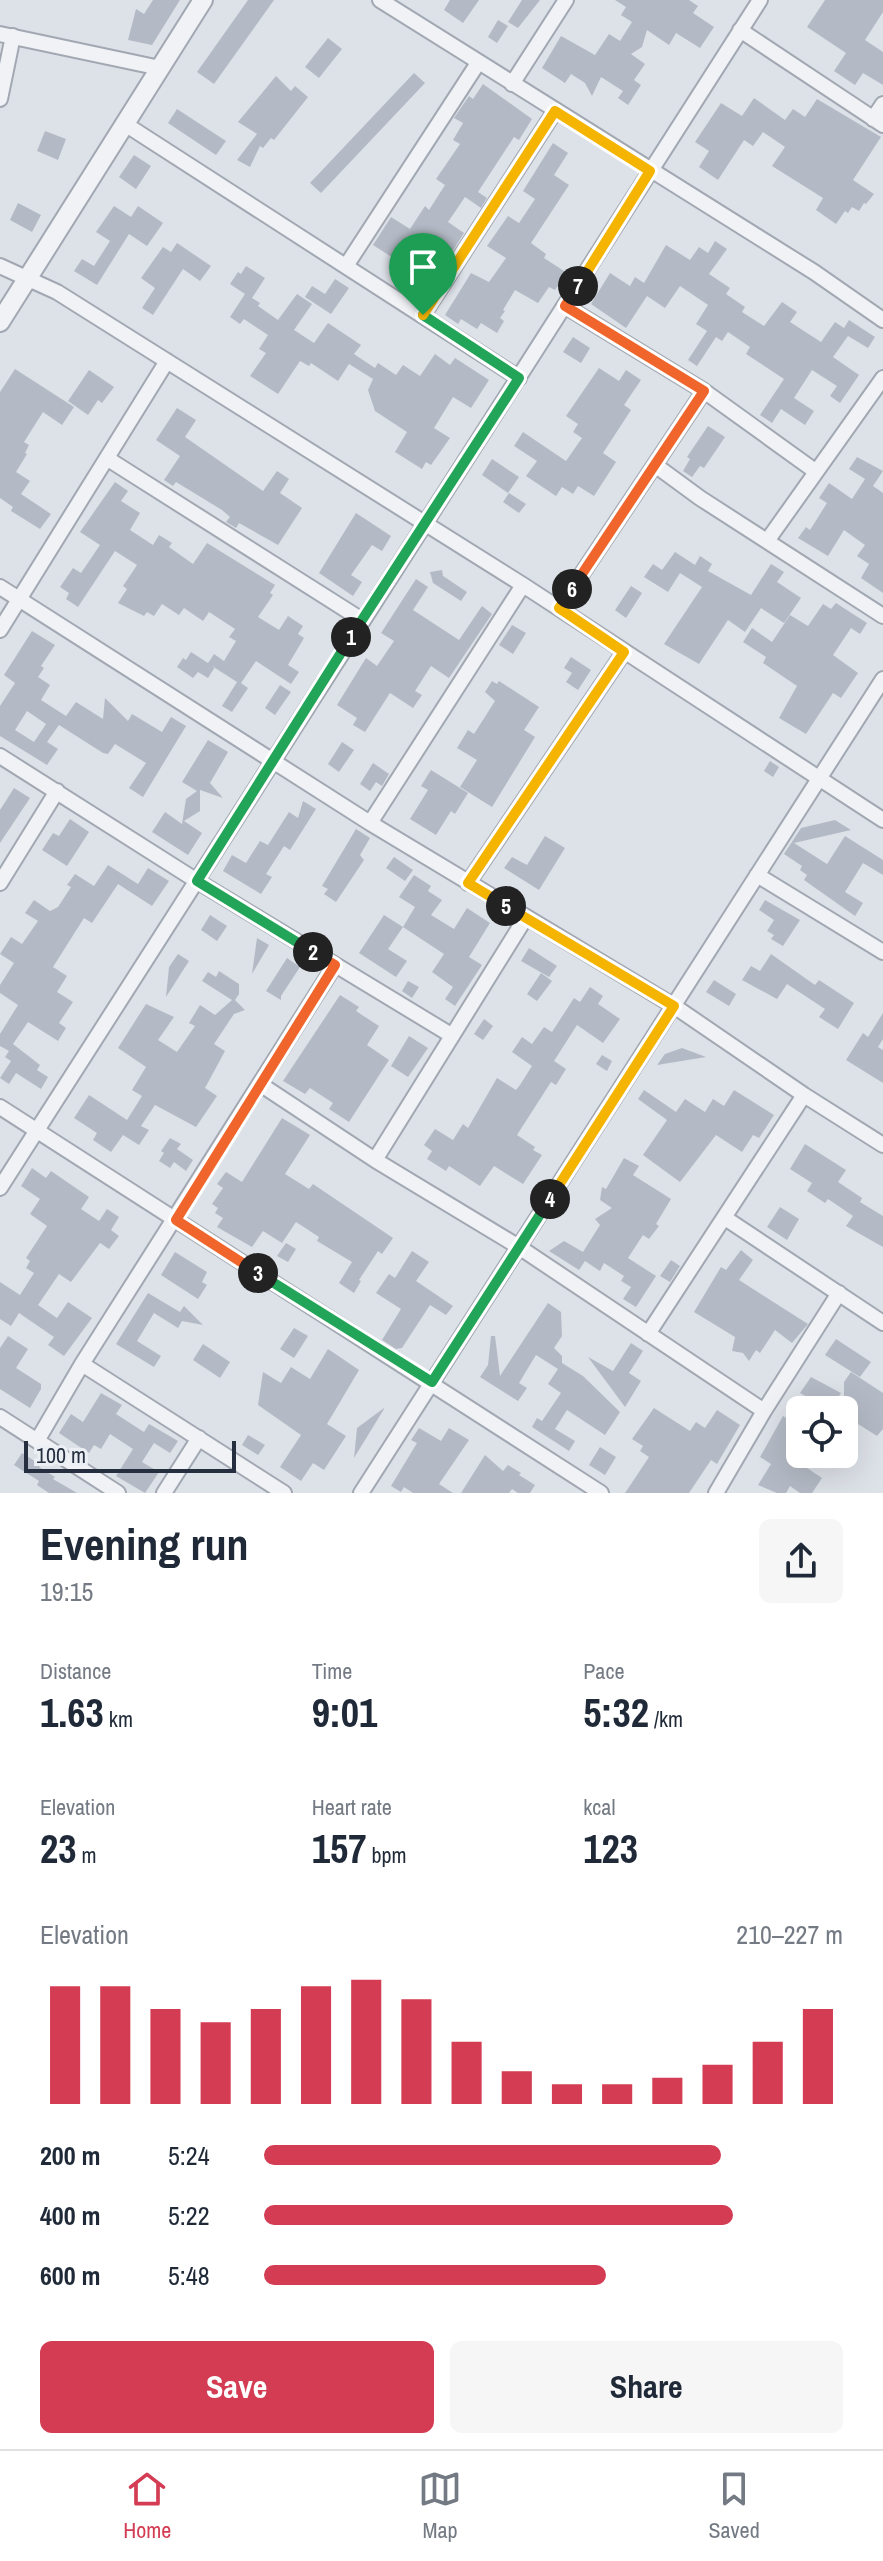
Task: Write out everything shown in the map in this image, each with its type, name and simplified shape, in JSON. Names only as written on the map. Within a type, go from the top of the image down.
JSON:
[{"type":"street","points":[[0,322],[203,0]]},
{"type":"street","points":[[380,0],[814,272],[883,320]]},
{"type":"street","points":[[512,84],[566,0]]},
{"type":"street","points":[[0,1188],[760,0]]},
{"type":"street","points":[[740,30],[878,122],[883,104]]},
{"type":"street","points":[[0,99],[6,35],[160,68]]},
{"type":"street","points":[[346,266],[478,63]]},
{"type":"street","points":[[423,315],[555,111]]},
{"type":"street","points":[[125,124],[519,378]]},
{"type":"street","points":[[0,266],[57,292],[426,523],[883,820]]},
{"type":"street","points":[[565,306],[704,391],[815,471]]},
{"type":"street","points":[[0,630],[167,361]]},
{"type":"street","points":[[767,541],[883,378]]},
{"type":"street","points":[[559,608],[704,391]]},
{"type":"street","points":[[108,459],[362,620]]},
{"type":"street","points":[[655,465],[883,616]]},
{"type":"street","points":[[370,823],[523,585]]},
{"type":"street","points":[[0,587],[370,823],[674,1006],[883,1145]]},
{"type":"street","points":[[468,883],[624,652]]},
{"type":"street","points":[[361,1493],[883,679]]},
{"type":"street","points":[[0,756],[197,881],[451,1035]]},
{"type":"street","points":[[0,883],[57,791]]},
{"type":"street","points":[[757,875],[883,952]]},
{"type":"street","points":[[375,1160],[526,917]]},
{"type":"street","points":[[37,1441],[82,1364],[335,965]]},
{"type":"street","points":[[260,1084],[375,1160],[519,1247],[764,1411]]},
{"type":"street","points":[[648,1334],[804,1095]]},
{"type":"street","points":[[0,1107],[601,1493]]},
{"type":"street","points":[[725,1218],[883,1323]]},
{"type":"street","points":[[716,1493],[839,1293]]},
{"type":"street","points":[[82,1364],[284,1493]]},
{"type":"street","points":[[0,1417],[118,1493]]},
{"type":"street","points":[[164,1493],[199,1438]]},
{"type":"building","points":[[153,0],[180,0],[152,45],[128,40],[136,9],[144,14]]},
{"type":"building","points":[[248,0],[274,0],[214,84],[197,72]]},
{"type":"building","points":[[450,0],[479,0],[463,23],[444,10]]},
{"type":"building","points":[[522,0],[540,0],[518,28],[508,22]]},
{"type":"building","points":[[615,0],[689,0],[698,6],[693,13],[714,27],[700,48],[676,33],[669,45],[647,30],[642,47],[631,54],[645,64],[634,80],[641,85],[628,105],[618,98],[623,91],[601,77],[592,96],[585,83],[571,74],[565,83],[542,68],[561,36],[595,55],[609,34],[620,41],[632,22],[621,15],[626,7]]},
{"type":"building","points":[[825,0],[883,0],[883,12],[865,40],[883,52],[883,85],[863,73],[855,85],[834,71],[846,53],[807,27]]},
{"type":"building","points":[[498,20],[508,26],[497,43],[488,37]]},
{"type":"building","points":[[328,38],[342,49],[319,78],[305,67]]},
{"type":"building","points":[[414,73],[425,83],[321,193],[310,183]]},
{"type":"building","points":[[276,76],[291,91],[295,86],[308,97],[274,140],[271,138],[263,148],[260,146],[250,167],[237,160],[257,134],[238,122]]},
{"type":"building","points":[[483,84],[532,119],[519,140],[514,137],[478,192],[487,198],[481,208],[465,197],[448,222],[464,233],[452,252],[438,244],[418,274],[373,245],[391,217],[410,229],[425,206],[429,210],[445,185],[436,179],[460,144],[453,140],[463,123],[454,118],[469,96],[473,99]]},
{"type":"building","points":[[754,98],[785,120],[793,109],[805,117],[817,99],[881,137],[853,180],[874,194],[859,211],[852,207],[836,224],[816,210],[823,198],[772,166],[785,147],[763,132],[753,146],[744,140],[718,180],[699,167],[709,151],[695,142],[721,103],[742,116]]},
{"type":"building","points":[[177,109],[226,141],[216,155],[168,123]]},
{"type":"building","points":[[45,131],[66,139],[58,160],[37,151]]},
{"type":"building","points":[[553,143],[568,153],[554,175],[569,185],[531,243],[546,254],[544,258],[567,273],[555,290],[549,287],[538,303],[515,290],[503,310],[500,318],[504,321],[497,333],[481,323],[477,329],[461,319],[458,324],[445,315],[471,273],[489,282],[506,258],[487,246],[508,216],[519,223],[535,199],[523,191]]},
{"type":"building","points":[[134,155],[151,166],[136,189],[119,177]]},
{"type":"building","points":[[18,203],[41,215],[32,232],[10,220]]},
{"type":"building","points":[[114,206],[131,217],[138,206],[163,223],[147,246],[129,234],[97,285],[74,271],[82,259],[94,266],[110,241],[96,232]]},
{"type":"building","points":[[715,241],[727,249],[709,274],[730,288],[726,294],[745,307],[742,312],[764,326],[782,302],[797,312],[790,322],[821,342],[835,322],[844,328],[849,320],[875,337],[868,348],[848,336],[833,357],[859,375],[840,403],[830,396],[837,386],[812,370],[794,398],[814,411],[805,425],[781,409],[772,423],[760,415],[784,379],[746,354],[750,347],[728,332],[722,341],[716,337],[697,366],[688,360],[707,331],[696,324],[708,305],[680,286],[665,308],[647,296],[626,328],[591,304],[610,273],[630,286],[635,277],[644,283],[666,245],[690,260],[699,247],[708,253]]},
{"type":"building","points":[[177,243],[211,266],[200,281],[183,269],[153,315],[142,308],[155,288],[141,278],[163,247],[171,252]]},
{"type":"building","points":[[246,266],[265,278],[252,298],[278,320],[297,294],[312,304],[294,330],[314,343],[328,323],[361,345],[354,354],[375,368],[378,363],[396,375],[403,365],[420,376],[435,354],[450,365],[455,358],[489,380],[471,408],[453,397],[434,428],[450,438],[431,465],[426,462],[422,469],[395,452],[407,432],[375,411],[368,390],[373,379],[349,364],[338,381],[311,363],[309,366],[300,361],[278,394],[250,376],[266,353],[259,349],[268,335],[244,319],[240,324],[230,317],[245,294],[230,284]]},
{"type":"building","points":[[426,269],[436,276],[422,298],[411,290]]},
{"type":"building","points":[[335,279],[349,288],[331,314],[305,297],[312,286],[325,294]]},
{"type":"building","points":[[573,337],[590,348],[581,363],[563,352]]},
{"type":"building","points":[[599,368],[619,381],[626,370],[641,380],[624,405],[631,410],[603,453],[616,462],[594,496],[578,486],[573,494],[562,487],[556,496],[526,476],[537,461],[514,446],[523,432],[566,461],[582,438],[573,432],[578,424],[566,416]]},
{"type":"building","points":[[15,369],[74,407],[62,425],[43,412],[24,442],[29,445],[27,454],[16,472],[30,481],[21,494],[51,514],[40,529],[11,511],[13,507],[0,498],[0,392]]},
{"type":"building","points":[[89,370],[114,387],[102,403],[98,400],[88,415],[68,401]]},
{"type":"building","points":[[177,408],[196,420],[185,437],[263,491],[277,471],[289,479],[280,493],[302,508],[278,545],[239,523],[236,528],[226,522],[230,517],[222,510],[176,482],[173,486],[164,480],[180,456],[156,440]]},
{"type":"building","points":[[708,426],[725,437],[704,468],[700,466],[692,477],[683,471],[690,459],[687,457]]},
{"type":"building","points":[[857,457],[883,471],[873,486],[883,493],[883,593],[861,578],[869,564],[857,556],[865,545],[844,530],[828,556],[798,538],[806,527],[810,530],[827,503],[819,498],[829,483],[852,499],[865,479],[849,469]]},
{"type":"building","points":[[492,459],[519,477],[508,493],[482,475]]},
{"type":"building","points":[[115,482],[128,491],[121,501],[140,513],[130,530],[153,545],[159,535],[172,543],[169,547],[193,564],[207,543],[275,585],[270,593],[273,595],[258,617],[279,630],[288,616],[303,626],[298,634],[304,638],[288,665],[299,672],[291,684],[256,661],[241,683],[248,688],[232,712],[222,706],[237,682],[215,668],[208,678],[198,672],[193,678],[177,667],[191,652],[208,663],[214,654],[224,661],[236,641],[229,637],[235,629],[209,612],[203,621],[184,608],[179,615],[162,604],[154,616],[147,612],[144,616],[118,603],[127,589],[123,586],[137,565],[115,551],[78,607],[66,599],[69,593],[60,587],[73,568],[81,573],[100,545],[80,532]]},
{"type":"building","points":[[509,493],[526,504],[519,513],[503,502]]},
{"type":"building","points":[[356,513],[391,536],[382,551],[372,545],[351,575],[362,582],[353,596],[319,573]]},
{"type":"building","points":[[675,552],[695,565],[700,556],[712,564],[708,571],[751,595],[771,564],[784,572],[777,582],[801,598],[784,623],[761,608],[745,632],[728,620],[699,664],[664,644],[702,587],[680,573],[668,592],[644,577],[653,564],[662,570]]},
{"type":"building","points":[[442,570],[443,576],[467,592],[461,601],[433,583],[430,572]]},
{"type":"building","points":[[416,579],[428,587],[413,610],[459,640],[482,606],[492,614],[449,678],[431,666],[415,691],[422,695],[413,708],[390,693],[365,732],[353,725],[357,718],[337,705],[366,658],[377,666],[394,641],[381,633]]},
{"type":"building","points":[[631,586],[642,593],[626,618],[615,610]]},
{"type":"building","points":[[836,603],[867,623],[860,634],[851,628],[833,655],[858,673],[841,698],[833,693],[806,734],[779,718],[797,686],[763,663],[766,657],[743,642],[752,628],[772,642],[790,615],[808,626],[823,604],[831,609]]},
{"type":"building","points":[[512,625],[526,633],[513,654],[499,645]]},
{"type":"building","points":[[32,631],[55,645],[41,666],[44,668],[38,677],[50,685],[41,700],[66,716],[76,702],[103,719],[105,698],[128,721],[132,714],[162,732],[171,717],[186,726],[143,797],[129,788],[146,763],[115,744],[108,754],[103,753],[59,725],[47,742],[58,749],[47,765],[0,736],[0,706],[15,683],[4,675]],"holes":[[[27,711],[46,724],[34,742],[15,730]]]},
{"type":"building","points":[[571,657],[591,670],[578,690],[566,682],[572,673],[564,668]]},
{"type":"building","points":[[492,681],[497,684],[499,681],[539,707],[524,730],[535,737],[492,807],[460,787],[477,760],[457,748],[468,730],[474,734],[495,701],[485,692]]},
{"type":"building","points":[[280,685],[291,692],[275,715],[265,708]]},
{"type":"building","points":[[208,740],[228,752],[210,783],[223,798],[200,790],[200,811],[184,821],[202,833],[188,855],[152,832],[165,812],[182,824],[186,799],[197,791],[182,782]]},
{"type":"building","points":[[342,742],[354,750],[339,772],[328,764]]},
{"type":"building","points":[[770,761],[779,767],[773,777],[764,771]]},
{"type":"building","points":[[373,763],[389,774],[382,786],[376,782],[370,791],[360,784]]},
{"type":"building","points":[[431,770],[468,793],[455,814],[451,811],[436,835],[410,819],[428,790],[421,786]]},
{"type":"building","points":[[14,788],[30,798],[0,843],[0,810]]},
{"type":"building","points":[[303,801],[316,809],[290,850],[284,846],[266,874],[272,877],[261,894],[223,871],[232,855],[246,863],[260,841],[268,845],[289,812],[298,818]]},
{"type":"building","points":[[70,819],[89,832],[67,866],[42,850],[53,833],[59,836]]},
{"type":"building","points":[[835,820],[851,830],[794,843],[827,864],[845,836],[883,860],[883,875],[863,863],[845,892],[863,903],[855,916],[804,880],[807,875],[800,870],[802,866],[784,854],[801,828]]},
{"type":"building","points":[[356,829],[370,838],[360,855],[364,860],[336,902],[324,894],[328,889],[322,886]]},
{"type":"building","points":[[545,836],[565,848],[539,890],[504,868],[512,857],[527,865]]},
{"type":"building","points":[[394,857],[413,870],[405,881],[386,868]]},
{"type":"building","points":[[108,865],[138,884],[148,868],[169,881],[152,906],[118,884],[92,923],[84,918],[53,967],[67,976],[57,992],[73,1002],[59,1023],[66,1028],[58,1041],[28,1022],[13,1044],[40,1065],[37,1070],[48,1077],[41,1089],[16,1073],[9,1084],[0,1078],[11,1061],[5,1057],[9,1051],[0,1046],[0,1034],[18,1005],[0,993],[0,985],[14,963],[0,954],[11,937],[22,944],[38,921],[25,913],[34,900],[50,911],[58,907],[75,874],[94,886]]},
{"type":"building","points":[[414,875],[431,886],[428,891],[442,900],[431,915],[454,929],[467,908],[490,923],[469,957],[482,965],[455,1006],[445,999],[453,987],[432,972],[444,954],[403,927],[415,907],[399,897]]},
{"type":"building","points":[[765,900],[800,920],[783,946],[771,939],[774,935],[767,931],[774,920],[759,910]]},
{"type":"building","points":[[210,915],[227,926],[217,941],[201,930]]},
{"type":"building","points":[[384,915],[403,927],[388,949],[407,961],[396,977],[359,953]]},
{"type":"building","points":[[257,938],[269,945],[252,974]]},
{"type":"building","points":[[529,948],[557,966],[549,977],[521,961]]},
{"type":"building","points":[[178,954],[189,961],[166,997],[169,967]]},
{"type":"building","points":[[771,954],[815,985],[819,980],[854,1003],[838,1029],[819,1017],[825,1009],[787,984],[777,999],[742,980],[751,966],[760,971]]},
{"type":"building","points":[[287,958],[300,967],[281,1000],[266,991]]},
{"type":"building","points":[[219,971],[239,984],[239,994],[235,1000],[245,1010],[234,1014],[214,1044],[225,1051],[205,1088],[217,1096],[196,1127],[155,1105],[141,1126],[149,1130],[139,1145],[123,1135],[111,1152],[93,1140],[97,1133],[74,1118],[89,1095],[127,1120],[142,1096],[132,1090],[146,1067],[118,1048],[146,1004],[174,1017],[158,1040],[177,1052],[195,1026],[189,1023],[200,1005],[215,1015],[232,1000],[202,981],[208,972],[216,977]]},
{"type":"building","points":[[541,973],[552,981],[537,1001],[527,994]]},
{"type":"building","points":[[714,980],[736,994],[729,1006],[706,992]]},
{"type":"building","points":[[408,981],[419,987],[412,998],[402,991]]},
{"type":"building","points":[[590,987],[603,996],[598,1004],[620,1019],[603,1043],[577,1025],[554,1061],[566,1069],[556,1085],[551,1082],[517,1135],[542,1155],[523,1184],[494,1166],[480,1186],[449,1166],[446,1171],[427,1159],[432,1151],[424,1145],[435,1129],[453,1140],[463,1124],[468,1128],[497,1078],[516,1090],[532,1066],[512,1052],[522,1037],[532,1044],[544,1027],[552,1032],[574,998],[580,1002]]},
{"type":"building","points":[[340,995],[359,1007],[356,1011],[379,1026],[367,1045],[389,1060],[349,1122],[329,1109],[333,1103],[310,1088],[305,1094],[283,1081]]},
{"type":"building","points":[[883,1013],[883,1039],[878,1047],[883,1050],[883,1083],[846,1060],[863,1033],[868,1037]]},
{"type":"building","points":[[484,1019],[493,1026],[483,1040],[474,1034]]},
{"type":"building","points":[[409,1036],[428,1048],[408,1077],[391,1066]]},
{"type":"building","points":[[682,1048],[706,1057],[657,1065],[665,1054]]},
{"type":"building","points":[[602,1055],[612,1061],[607,1071],[596,1064]]},
{"type":"building","points":[[644,1090],[676,1112],[685,1099],[705,1112],[713,1099],[724,1106],[734,1090],[774,1115],[759,1138],[753,1135],[742,1152],[716,1135],[680,1182],[643,1155],[667,1120],[638,1099]]},
{"type":"building","points":[[282,1118],[310,1135],[285,1174],[309,1189],[313,1184],[393,1238],[382,1254],[378,1251],[354,1293],[339,1283],[352,1262],[317,1241],[319,1237],[296,1222],[282,1243],[263,1231],[252,1247],[217,1227],[223,1218],[215,1213],[218,1208],[212,1204],[223,1188],[217,1184],[226,1172],[242,1182]]},
{"type":"building","points":[[170,1138],[181,1144],[177,1149],[193,1160],[186,1171],[174,1162],[170,1168],[159,1161],[164,1153],[161,1151]]},
{"type":"building","points":[[805,1144],[846,1170],[838,1182],[862,1198],[860,1202],[883,1216],[883,1247],[846,1226],[853,1216],[828,1199],[825,1203],[807,1191],[812,1183],[790,1169]]},
{"type":"building","points":[[624,1158],[639,1166],[633,1175],[671,1199],[656,1224],[659,1226],[649,1239],[643,1235],[628,1258],[656,1276],[636,1307],[623,1299],[631,1287],[621,1281],[624,1276],[604,1263],[600,1271],[585,1261],[579,1270],[549,1251],[564,1241],[583,1252],[600,1225],[595,1219],[612,1208],[600,1200],[602,1187],[606,1189]]},
{"type":"building","points":[[32,1168],[46,1178],[51,1171],[89,1197],[81,1209],[99,1221],[107,1209],[119,1217],[111,1230],[119,1236],[109,1249],[100,1243],[71,1282],[59,1274],[38,1305],[57,1318],[68,1302],[92,1318],[64,1356],[48,1345],[54,1337],[19,1313],[11,1326],[0,1319],[0,1282],[20,1295],[34,1273],[26,1268],[30,1261],[26,1258],[47,1226],[30,1214],[40,1199],[21,1186]]},
{"type":"building","points":[[780,1207],[799,1219],[787,1240],[767,1227]]},
{"type":"building","points":[[286,1243],[296,1249],[288,1262],[277,1256]]},
{"type":"building","points":[[741,1250],[753,1260],[739,1280],[808,1324],[792,1343],[775,1330],[760,1353],[756,1350],[749,1361],[743,1353],[732,1351],[735,1337],[694,1312],[721,1267],[726,1270]]},
{"type":"building","points":[[412,1251],[429,1262],[416,1281],[453,1306],[446,1315],[430,1305],[402,1348],[396,1349],[382,1340],[401,1309],[376,1293],[389,1274],[395,1278]]},
{"type":"building","points":[[175,1252],[207,1272],[202,1282],[207,1285],[198,1299],[161,1275]]},
{"type":"building","points":[[671,1260],[680,1266],[670,1282],[660,1276]]},
{"type":"building","points":[[148,1293],[180,1312],[184,1306],[203,1325],[182,1321],[178,1328],[154,1313],[137,1341],[161,1356],[154,1367],[116,1344]]},
{"type":"building","points":[[548,1303],[561,1312],[562,1336],[554,1348],[562,1356],[562,1363],[583,1376],[620,1412],[605,1435],[567,1410],[555,1429],[575,1441],[569,1451],[532,1427],[537,1418],[542,1421],[561,1393],[548,1384],[558,1369],[536,1355],[519,1383],[527,1388],[518,1401],[480,1377],[488,1365],[491,1336],[495,1336],[500,1376]]},
{"type":"building","points":[[294,1328],[308,1336],[294,1358],[280,1349]]},
{"type":"building","points":[[8,1336],[28,1349],[16,1368],[41,1384],[30,1408],[0,1389],[0,1348]]},
{"type":"building","points":[[836,1339],[871,1362],[860,1377],[825,1355]]},
{"type":"building","points":[[631,1343],[643,1351],[629,1373],[641,1381],[625,1407],[588,1357],[613,1371]]},
{"type":"building","points":[[203,1344],[230,1362],[220,1378],[193,1360]]},
{"type":"building","points":[[328,1349],[359,1370],[327,1424],[346,1436],[324,1470],[313,1463],[301,1481],[280,1467],[301,1435],[258,1405],[263,1372],[281,1383],[291,1367],[310,1379]]},
{"type":"building","points":[[851,1372],[883,1393],[883,1429],[877,1436],[858,1424],[858,1396],[844,1396],[844,1382]]},
{"type":"building","points":[[811,1377],[841,1393],[839,1396],[805,1396],[800,1393]]},
{"type":"building","points":[[101,1393],[122,1405],[116,1414],[144,1432],[149,1424],[178,1441],[170,1453],[154,1443],[142,1462],[159,1472],[145,1493],[116,1476],[133,1449],[110,1434],[101,1449],[94,1445],[89,1453],[59,1433],[71,1414],[83,1422]]},
{"type":"building","points":[[654,1408],[690,1431],[696,1422],[705,1428],[717,1410],[740,1425],[717,1464],[711,1460],[689,1493],[625,1493],[649,1457],[640,1451],[643,1446],[632,1439]]},
{"type":"building","points":[[384,1409],[354,1458],[357,1428]]},
{"type":"building","points":[[783,1416],[786,1418],[786,1468],[807,1468],[822,1478],[812,1493],[800,1493],[790,1486],[786,1493],[777,1493],[758,1485],[771,1464],[760,1457]]},
{"type":"building","points":[[419,1428],[441,1441],[449,1428],[469,1440],[439,1484],[453,1493],[413,1493],[404,1487],[401,1492],[391,1486],[417,1443],[411,1440]]},
{"type":"building","points":[[248,1435],[265,1445],[258,1455],[242,1445]]},
{"type":"building","points":[[600,1447],[616,1457],[605,1475],[589,1465]]},
{"type":"building","points":[[22,1453],[41,1465],[39,1467],[55,1477],[53,1479],[77,1493],[49,1493],[37,1485],[39,1481],[14,1465]]},
{"type":"building","points":[[485,1455],[503,1471],[508,1465],[521,1473],[519,1475],[535,1485],[530,1493],[518,1493],[512,1489],[509,1493],[461,1493]]},
{"type":"route","points":[[555,111],[650,171],[565,306],[704,391],[559,608],[624,652],[468,883],[674,1006],[432,1382],[176,1220],[335,965],[197,881],[519,378],[423,315],[555,111]]}]
